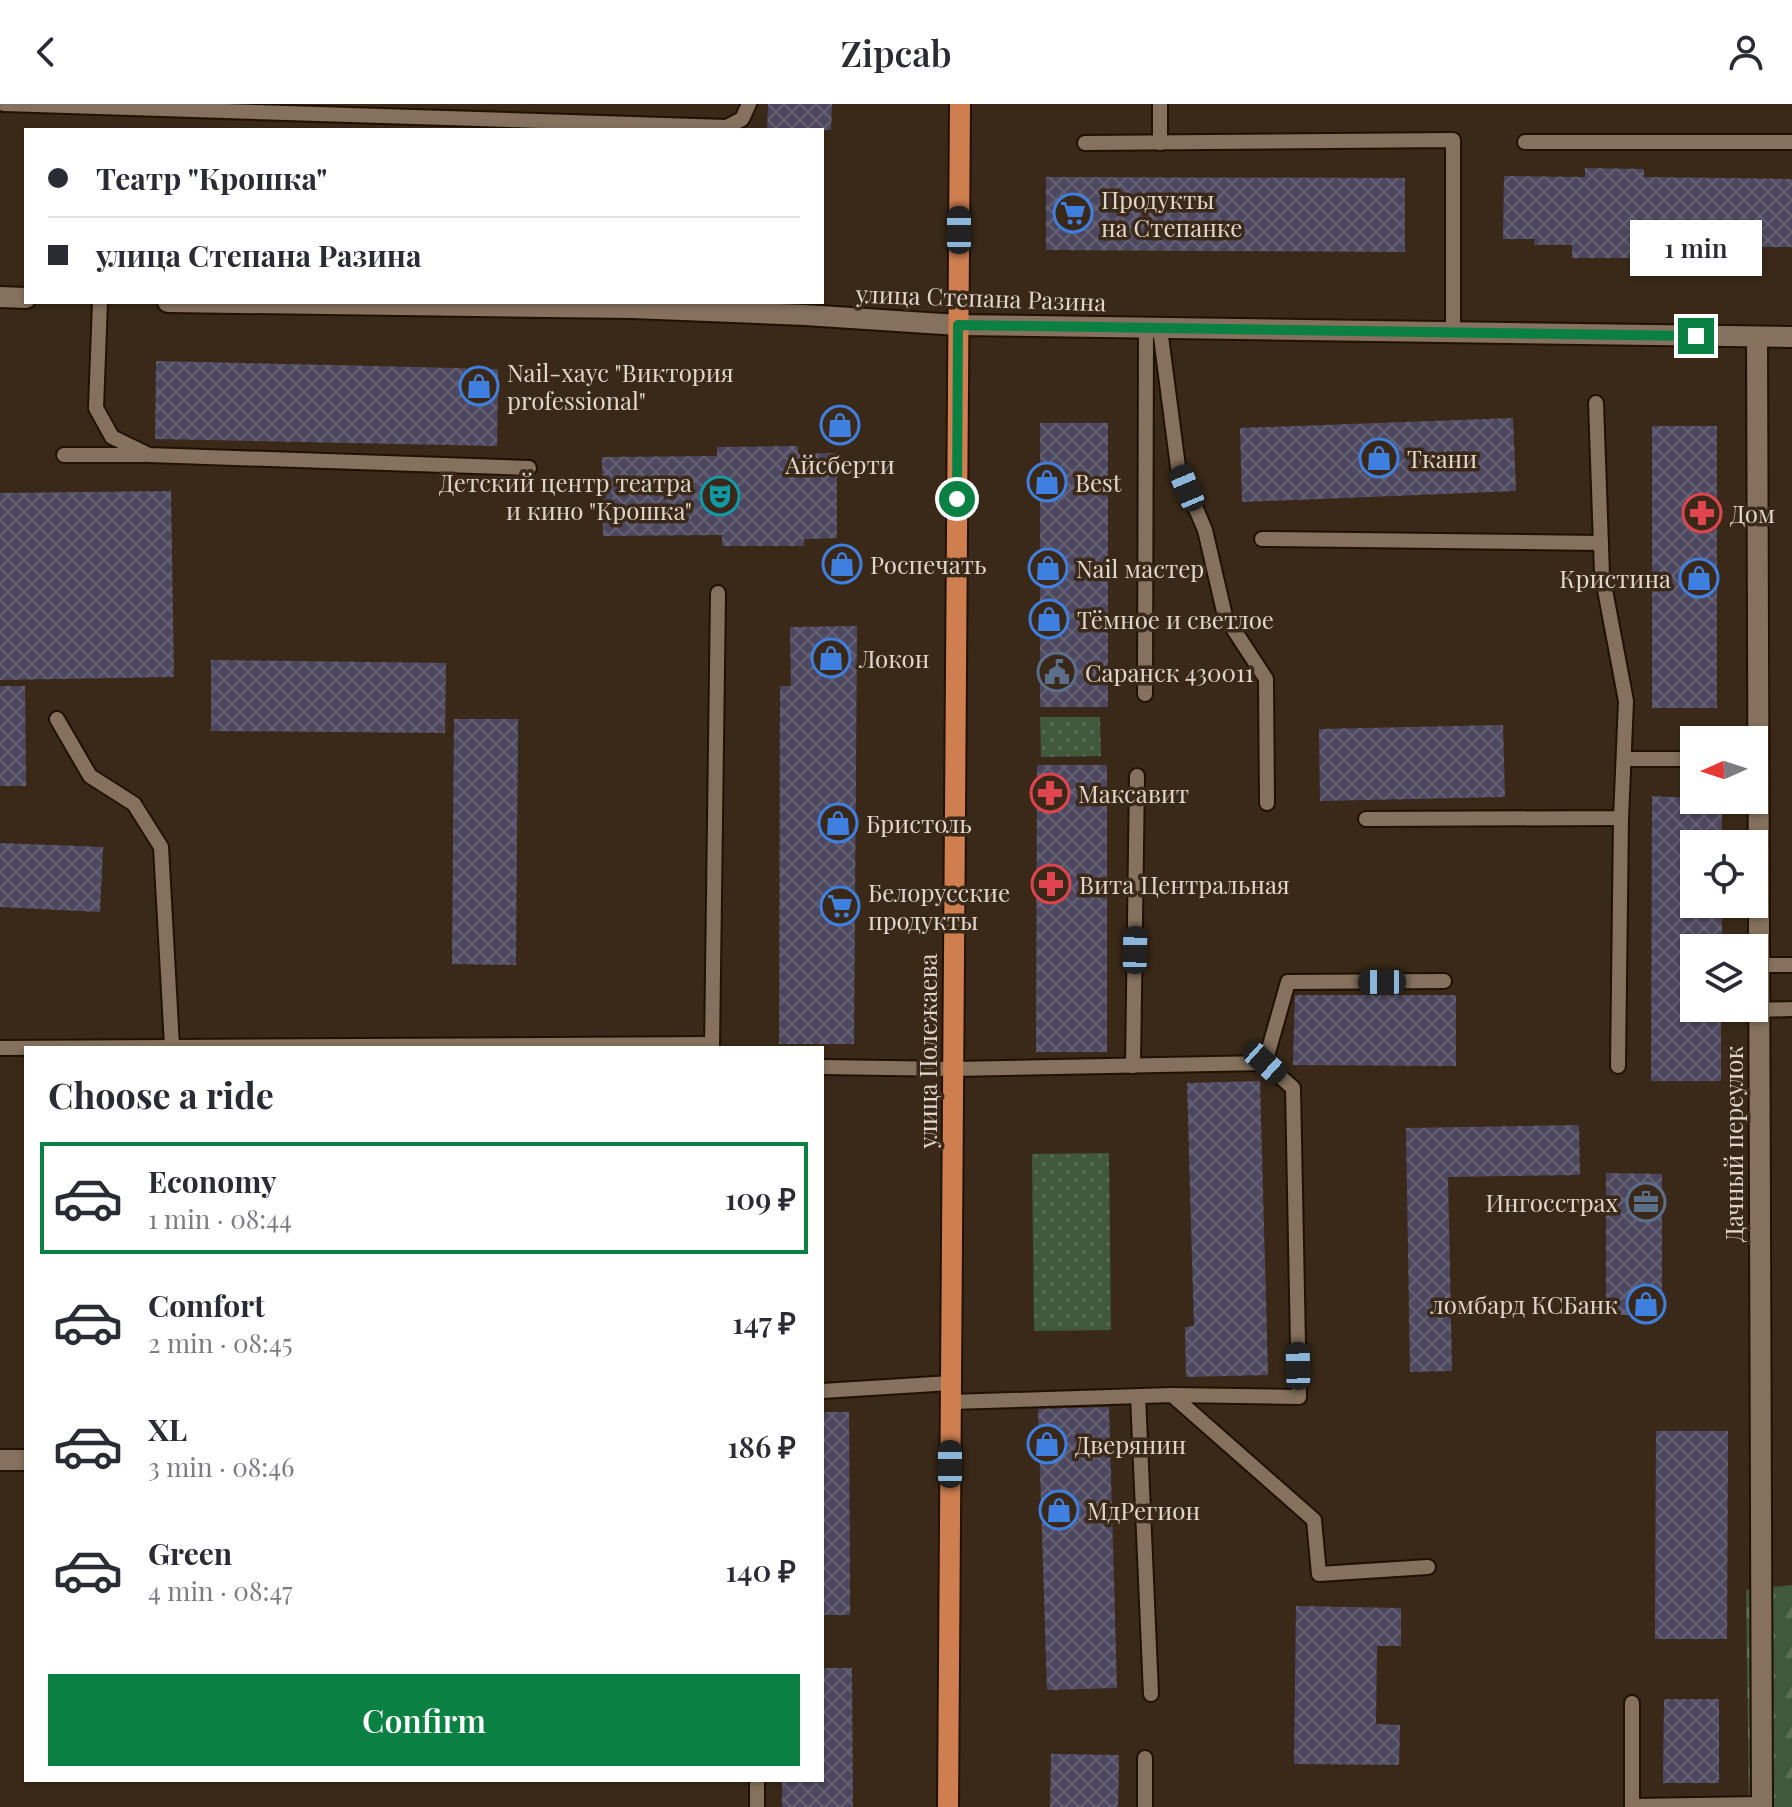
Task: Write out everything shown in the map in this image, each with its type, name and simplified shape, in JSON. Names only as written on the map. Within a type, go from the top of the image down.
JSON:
[{"type":"main road","name":"улица Полежаева","points":[[948,1807],[960,104]]},
{"type":"street","points":[[0,297],[24,298]]},
{"type":"street","name":"улица Степана Разина","points":[[386,304],[713,307],[958,325],[1792,337]]},
{"type":"street","name":"Дачный переулок","points":[[1756,726],[1757,337]]},
{"type":"street","name":"Дачный переулок","points":[[1757,814],[1758,934]]},
{"type":"street","name":"Дачный переулок","points":[[1758,1022],[1762,1805]]},
{"type":"street","points":[[0,1460],[24,1460]]},
{"type":"lane","points":[[4,104],[714,128],[736,124],[749,104]]},
{"type":"lane","points":[[1160,104],[1160,143]]},
{"type":"lane","points":[[1085,143],[1453,140],[1453,334]]},
{"type":"lane","points":[[1525,142],[1792,142]]},
{"type":"lane","points":[[100,304],[96,408],[112,437],[149,455]]},
{"type":"lane","points":[[1145,694],[1153,329]]},
{"type":"lane","points":[[1153,329],[1178,467],[1205,530],[1225,616],[1266,679],[1267,803]]},
{"type":"lane","points":[[1596,403],[1602,574],[1626,701],[1621,818],[1618,1066]]},
{"type":"lane","points":[[64,455],[529,468]]},
{"type":"lane","points":[[1262,539],[1601,543]]},
{"type":"lane","points":[[57,719],[90,776],[134,804],[161,847],[172,1046],[712,1046],[718,593]]},
{"type":"lane","points":[[1624,759],[1680,759]]},
{"type":"lane","points":[[1133,1066],[1137,776]]},
{"type":"lane","points":[[1366,819],[1621,818]]},
{"type":"lane","points":[[1768,965],[1792,965]]},
{"type":"lane","points":[[1265,1063],[1288,982],[1444,981]]},
{"type":"lane","points":[[1768,1010],[1792,1009]]},
{"type":"lane","points":[[0,1048],[24,1048]]},
{"type":"lane","points":[[824,1067],[953,1069],[1265,1063],[1293,1088],[1299,1397],[824,1391]]},
{"type":"lane","points":[[1172,1395],[1314,1520],[1319,1574],[1428,1567]]},
{"type":"lane","points":[[1138,1396],[1151,1694]]},
{"type":"lane","points":[[1632,1703],[1632,1806],[1762,1805]]},
{"type":"lane","points":[[1145,1758],[1145,1807]]},
{"type":"lane","points":[[757,1782],[757,1807]]},
{"type":"green space","points":[[1040,717],[1100,717],[1101,756],[1041,757]]},
{"type":"green space","points":[[1109,1153],[1111,1330],[1034,1331],[1032,1154]]},
{"type":"green space","points":[[1792,1585],[1792,1807],[1749,1807],[1746,1590]]},
{"type":"building","points":[[768,104],[832,104],[831,130],[767,128]]},
{"type":"building","points":[[1585,168],[1644,169],[1644,177],[1792,179],[1792,247],[1734,247],[1734,241],[1673,241],[1673,246],[1640,246],[1641,258],[1572,258],[1572,245],[1534,245],[1535,239],[1503,239],[1504,176],[1585,177]]},
{"type":"building","points":[[1046,177],[1405,178],[1405,252],[1046,250]]},
{"type":"building","points":[[156,361],[498,369],[497,446],[155,439]]},
{"type":"building","points":[[1513,418],[1516,491],[1242,502],[1240,428]]},
{"type":"building","points":[[1040,423],[1108,423],[1108,707],[1040,707]]},
{"type":"building","points":[[1652,426],[1717,426],[1717,708],[1652,708]]},
{"type":"building","name":"Детский центр театра и кино \"Крошка\"","points":[[798,446],[798,454],[837,453],[837,538],[804,539],[804,546],[722,546],[722,535],[603,536],[602,457],[717,456],[717,447]]},
{"type":"building","points":[[171,491],[174,677],[0,680],[0,493]]},
{"type":"building","points":[[857,626],[854,1044],[779,1044],[780,686],[791,686],[790,627]]},
{"type":"building","points":[[211,660],[446,663],[445,733],[211,731]]},
{"type":"building","points":[[0,686],[25,686],[26,786],[0,786]]},
{"type":"building","points":[[454,719],[518,719],[516,965],[452,964]]},
{"type":"building","points":[[1503,725],[1505,797],[1320,801],[1319,729]]},
{"type":"building","points":[[1037,765],[1107,765],[1107,1052],[1036,1052]]},
{"type":"building","points":[[1652,796],[1680,798],[1680,814],[1722,814],[1722,830],[1680,830],[1680,918],[1722,918],[1722,934],[1680,934],[1680,1022],[1721,1022],[1721,1081],[1651,1081]]},
{"type":"building","points":[[0,843],[103,847],[100,912],[0,907]]},
{"type":"building","points":[[1295,995],[1456,995],[1456,1066],[1293,1065]]},
{"type":"building","points":[[1260,1081],[1268,1375],[1186,1377],[1185,1327],[1194,1326],[1187,1083]]},
{"type":"building","points":[[1579,1125],[1580,1175],[1448,1177],[1452,1371],[1410,1372],[1406,1128]]},
{"type":"building","points":[[1606,1173],[1662,1174],[1662,1315],[1606,1315]]},
{"type":"building","points":[[1109,1407],[1117,1688],[1047,1690],[1038,1409]]},
{"type":"building","points":[[824,1412],[849,1412],[850,1615],[824,1615]]},
{"type":"building","points":[[1656,1431],[1728,1431],[1727,1639],[1655,1639]]},
{"type":"building","points":[[1296,1606],[1401,1608],[1401,1646],[1377,1646],[1376,1724],[1400,1725],[1399,1765],[1294,1764]]},
{"type":"building","points":[[824,1668],[852,1668],[853,1807],[782,1807],[782,1782],[824,1782]]},
{"type":"building","points":[[1664,1699],[1719,1699],[1719,1783],[1663,1783]]},
{"type":"building","points":[[1051,1754],[1119,1755],[1118,1807],[1050,1807]]},
{"type":"place","name":"Продукты на Степанке","points":[[1073,213]]},
{"type":"place","name":"Nail-хаус \"Виктория professional\"","points":[[479,386]]},
{"type":"place","name":"Айсберти","points":[[840,425]]},
{"type":"place","name":"Ткани","points":[[1379,458]]},
{"type":"place","name":"Best","points":[[1047,482]]},
{"type":"place","name":"Детский центр театра и кино \"Крошка\"","points":[[720,496]]},
{"type":"place","name":"Дом","points":[[1702,513]]},
{"type":"place","name":"Роспечать","points":[[842,564]]},
{"type":"place","name":"Nail мастер","points":[[1048,568]]},
{"type":"place","name":"Кристина","points":[[1699,578]]},
{"type":"place","name":"Тёмное и светлое","points":[[1049,619]]},
{"type":"place","name":"Локон","points":[[831,658]]},
{"type":"place","name":"Саранск 430011","points":[[1057,672]]},
{"type":"place","name":"Максавит","points":[[1050,793]]},
{"type":"place","name":"Бристоль","points":[[838,823]]},
{"type":"place","name":"Вита Центральная","points":[[1051,884]]},
{"type":"place","name":"Белорусские продукты","points":[[840,906]]},
{"type":"place","name":"Ингосстрах","points":[[1646,1202]]},
{"type":"place","name":"ломбард КСБанк","points":[[1646,1304]]},
{"type":"place","name":"Дверянин","points":[[1047,1444]]},
{"type":"place","name":"МдРегион","points":[[1059,1510]]},
{"type":"route","points":[[957,499],[958,325],[1696,336]]}]
